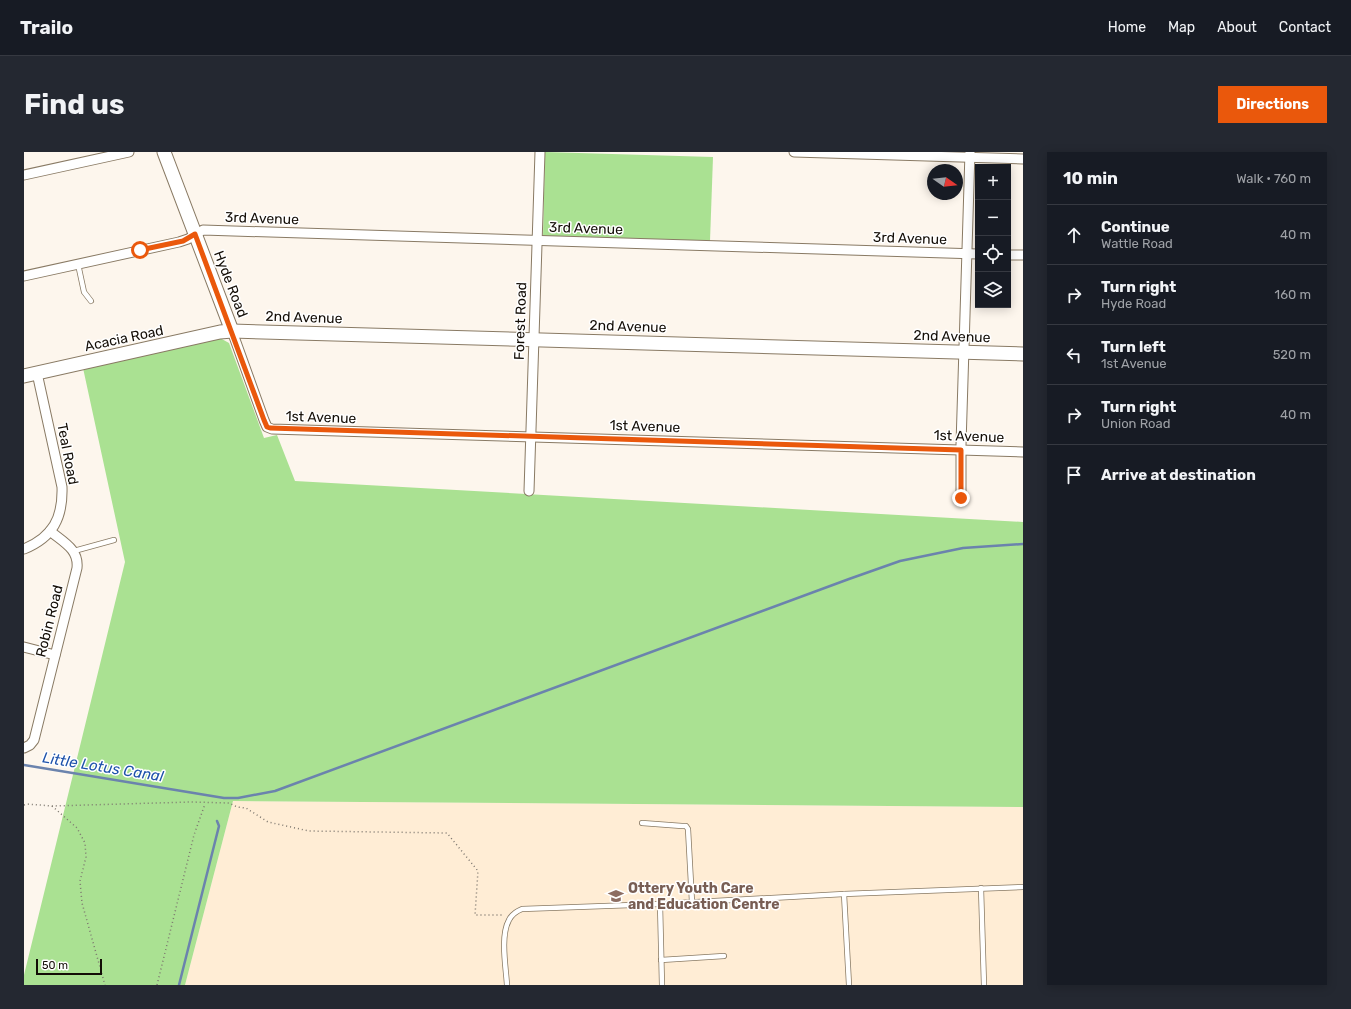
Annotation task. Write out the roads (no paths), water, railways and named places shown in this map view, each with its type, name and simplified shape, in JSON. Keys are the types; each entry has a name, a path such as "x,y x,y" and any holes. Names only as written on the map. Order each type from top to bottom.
{"street":[{"path":"24,175 129,152"},
{"name":"Hyde Road","path":"164,152 267,427"},
{"name":"Forest Road","path":"529,491 532,437 540,152"},
{"path":"794,152 970,155 1023,159"},
{"path":"961,498 961,450 970,155"},
{"name":"3rd Avenue","path":"24,276 179,242 188,239 203,230 975,254"},
{"path":"1011,255 1023,255"},
{"name":"2nd Avenue","path":"232,331 1023,354"},
{"name":"Acacia Road","path":"24,376 220,332 232,331"},
{"name":"Teal Road","path":"24,549 33,546 50,531 60,513 62,502 62,487 37,373"},
{"name":"1st Avenue","path":"267,427 278,429 1023,452"},
{"path":"50,531 74,551"},
{"name":"Robin Road","path":"24,748 30,745 34,740 77,568 77,556 74,551"},
{"path":"24,647 55,655"}],"lane":[{"path":"78,264 84,292 91,301"},
{"path":"74,551 114,540"},
{"path":"642,823 686,826 688,829 692,902"},
{"path":"507,985 505,942 506,927 509,919 515,912 522,908 660,904 844,894 1023,887"},
{"path":"980,888 984,985"},
{"path":"844,894 849,985"},
{"path":"660,904 662,985"},
{"path":"661,960 724,956"}],"waterway":[{"name":"Little Lotus Canal","path":"24,765 224,798 238,798 275,791 900,561 963,548 1023,544"},
{"path":"179,985 219,826 217,821"}],"place":[{"name":"Ottery Youth Care and Education Centre","path":"616,896"}]}
